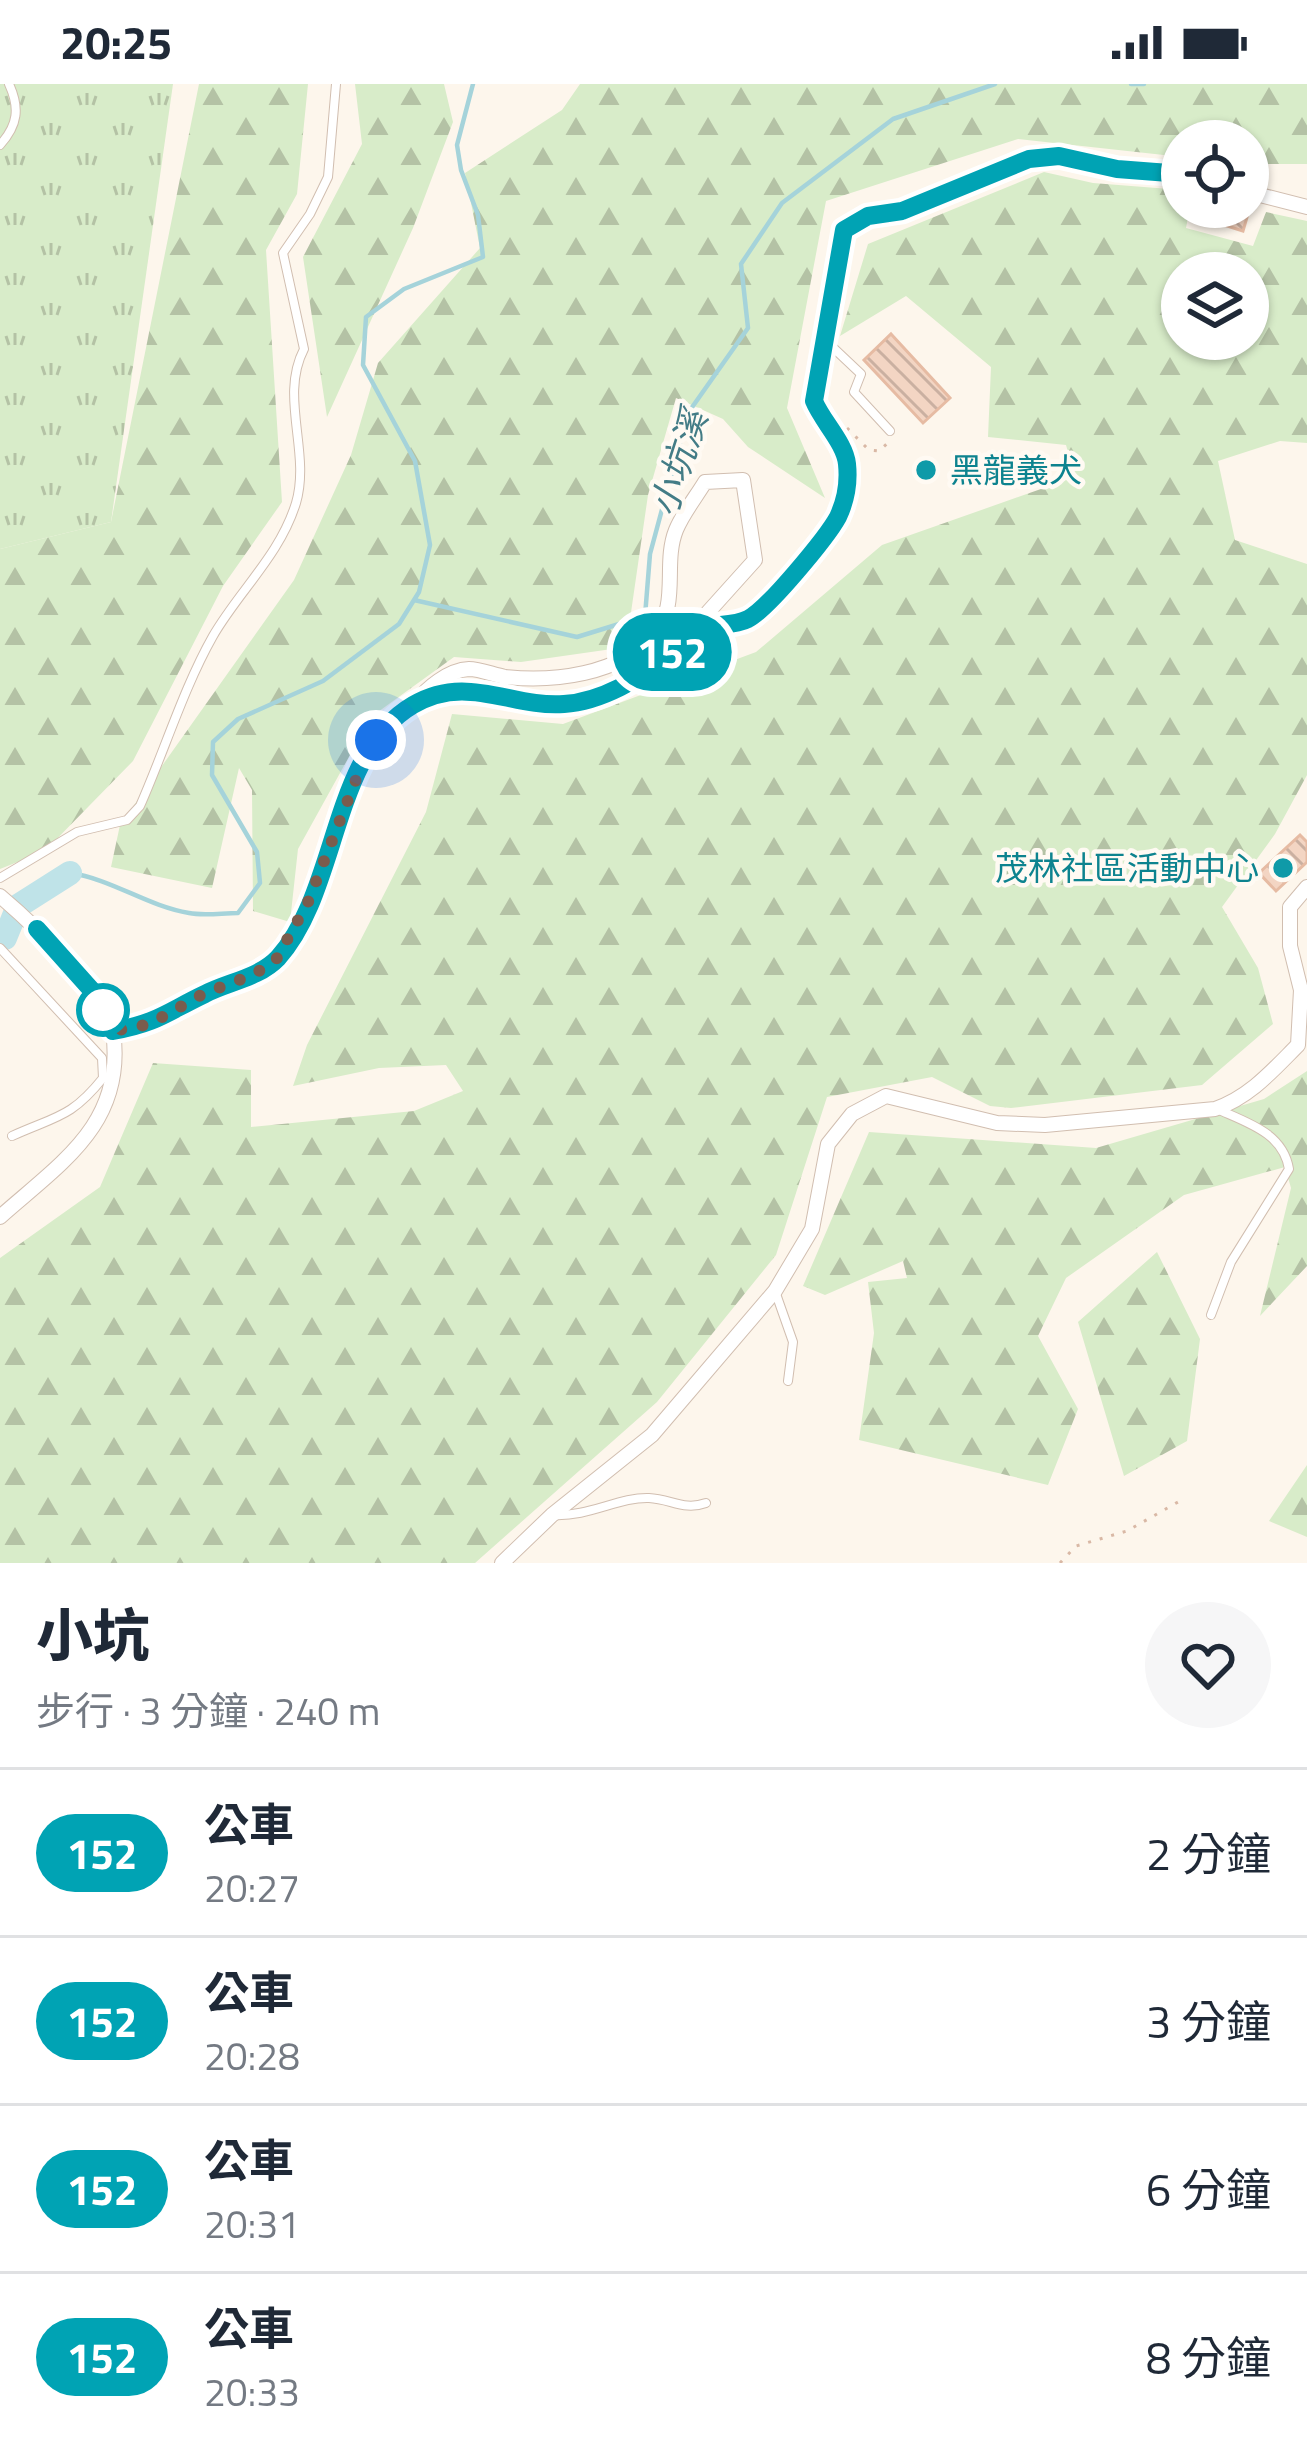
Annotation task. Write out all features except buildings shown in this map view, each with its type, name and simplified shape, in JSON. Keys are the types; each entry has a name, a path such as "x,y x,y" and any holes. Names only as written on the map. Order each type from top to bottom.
{"street":[{"path":"692,630 747,620 768,604 837,519 848,490 847,458 814,401 844,230 868,216 902,211 1029,159 1059,156 1117,169 1161,172"},
{"path":"1269,197 1307,206"},
{"path":"113,1031 150,1024 203,994 255,974 277,958 304,911 376,740 428,686 467,669 507,677 566,677 630,654 654,635 670,603 675,531 705,482 743,480 755,560 667,657 617,689 565,704 472,688 416,703"},
{"path":"502,1563 552,1515 652,1435 775,1292 812,1229 828,1144 852,1114 886,1096 997,1123 1045,1125 1215,1109 1235,1102 1298,1045 1301,990 1290,946 1290,907 1307,887"},
{"path":"0,1217 76,1150 108,1106 108,1079 117,1057 113,1031 96,995 1,896"}],"lane":[{"path":"0,145 12,132 19,106 9,84"},
{"path":"0,878 77,832 127,820 140,806 213,636 267,562 296,503 302,461 294,404 296,365 304,349 283,253 328,177 336,84"},
{"path":"824,339 861,374 854,392 892,434"},
{"path":"0,948 102,1058 108,1079 69,1114 12,1136"},
{"path":"1211,1315 1231,1262 1289,1169 1286,1150 1261,1128 1215,1109"},
{"path":"775,1292 794,1342 788,1381"},
{"path":"552,1515 578,1516 647,1498 691,1508 706,1502"}],"path":[{"path":"834,438 844,425 869,450 879,452 892,434"},
{"path":"1060,1563 1076,1546 1127,1532 1178,1502"}],"green space":[{"path":"0,84 173,84 111,522 0,549"},
{"path":"199,84 308,84 297,194 266,250 282,502 223,586 133,761 45,851 0,869 0,549 111,522"},
{"path":"355,84 444,84 453,122 413,228 327,417 303,257 362,144"},
{"path":"580,84 1307,84 1307,164 1269,164 1269,120 1161,120 1161,155 1018,139 826,201 787,408 825,498 748,447 723,419 676,398 648,495 626,647 521,662 454,657 371,717 298,849 290,922 253,911 252,790 239,768 212,888 111,867 120,825 294,580 351,455 378,363 480,248 465,173 562,110"},
{"path":"1044,172 1093,183 1161,188 1161,228 1186,228 1253,246 1260,228 1269,228 1269,213 1307,221 1307,443 1280,441 1218,461 1235,540 1307,564 1307,775 1275,834 1222,907 1258,968 1273,1024 1202,1085 1011,1108 990,1106 932,1077 827,1097 776,1255 657,1402 475,1563 0,1563 0,1258 100,1187 153,1063 251,1070 251,1127 414,1111 463,1091 446,1065 379,1068 293,1086 307,1045 426,812 452,714 563,724 756,652 882,545 1075,477 1066,445 988,437 991,367 906,296 840,336 868,244"},
{"path":"1307,1071 1307,1266 1260,1316 1291,1188 1285,1167 1184,1195 1066,1278 1038,1336 1078,1409 1048,1485 859,1440 874,1333 868,1282 907,1278 903,1261 825,1295 803,1286 869,1132 1096,1148 1264,1099"},
{"path":"1157,1252 1200,1339 1187,1441 1124,1476 1078,1322"},
{"path":"1307,1465 1307,1537 1269,1521"}],"waterway":[{"name":"小坑溪","path":"70,873 174,910 238,913 260,883 257,852 212,775 213,742 238,719 323,681 399,624 419,592 430,545 415,461 363,365 366,317 404,289 483,257 478,215 457,145 473,84"},
{"name":"小坑溪","path":"414,600 577,637 645,616 650,554 688,413 748,328 741,264 782,203 893,119 995,84"},
{"name":"小坑溪","path":"1131,84 1144,84"},
{"name":"小坑溪","path":"5,938 18,906 70,873"}],"bus line":[{"name":"152","path":"37,929 96,995 113,1031 150,1024 203,994 255,974 277,958 295,930 376,740 416,703 472,688 565,704 617,689 667,657 692,630 747,620 768,604 837,519 848,490 847,458 814,401 844,230 868,216 902,211 1029,159 1059,156 1117,169 1161,172"}],"place":[{"name":"黑龍義犬","path":"926,470"},
{"name":"茂林社區活動中心","path":"1283,868"}],"route":[{"path":"103,1010 96,995 113,1031 150,1024 203,994 255,974 277,958 308,902 376,740"}]}
